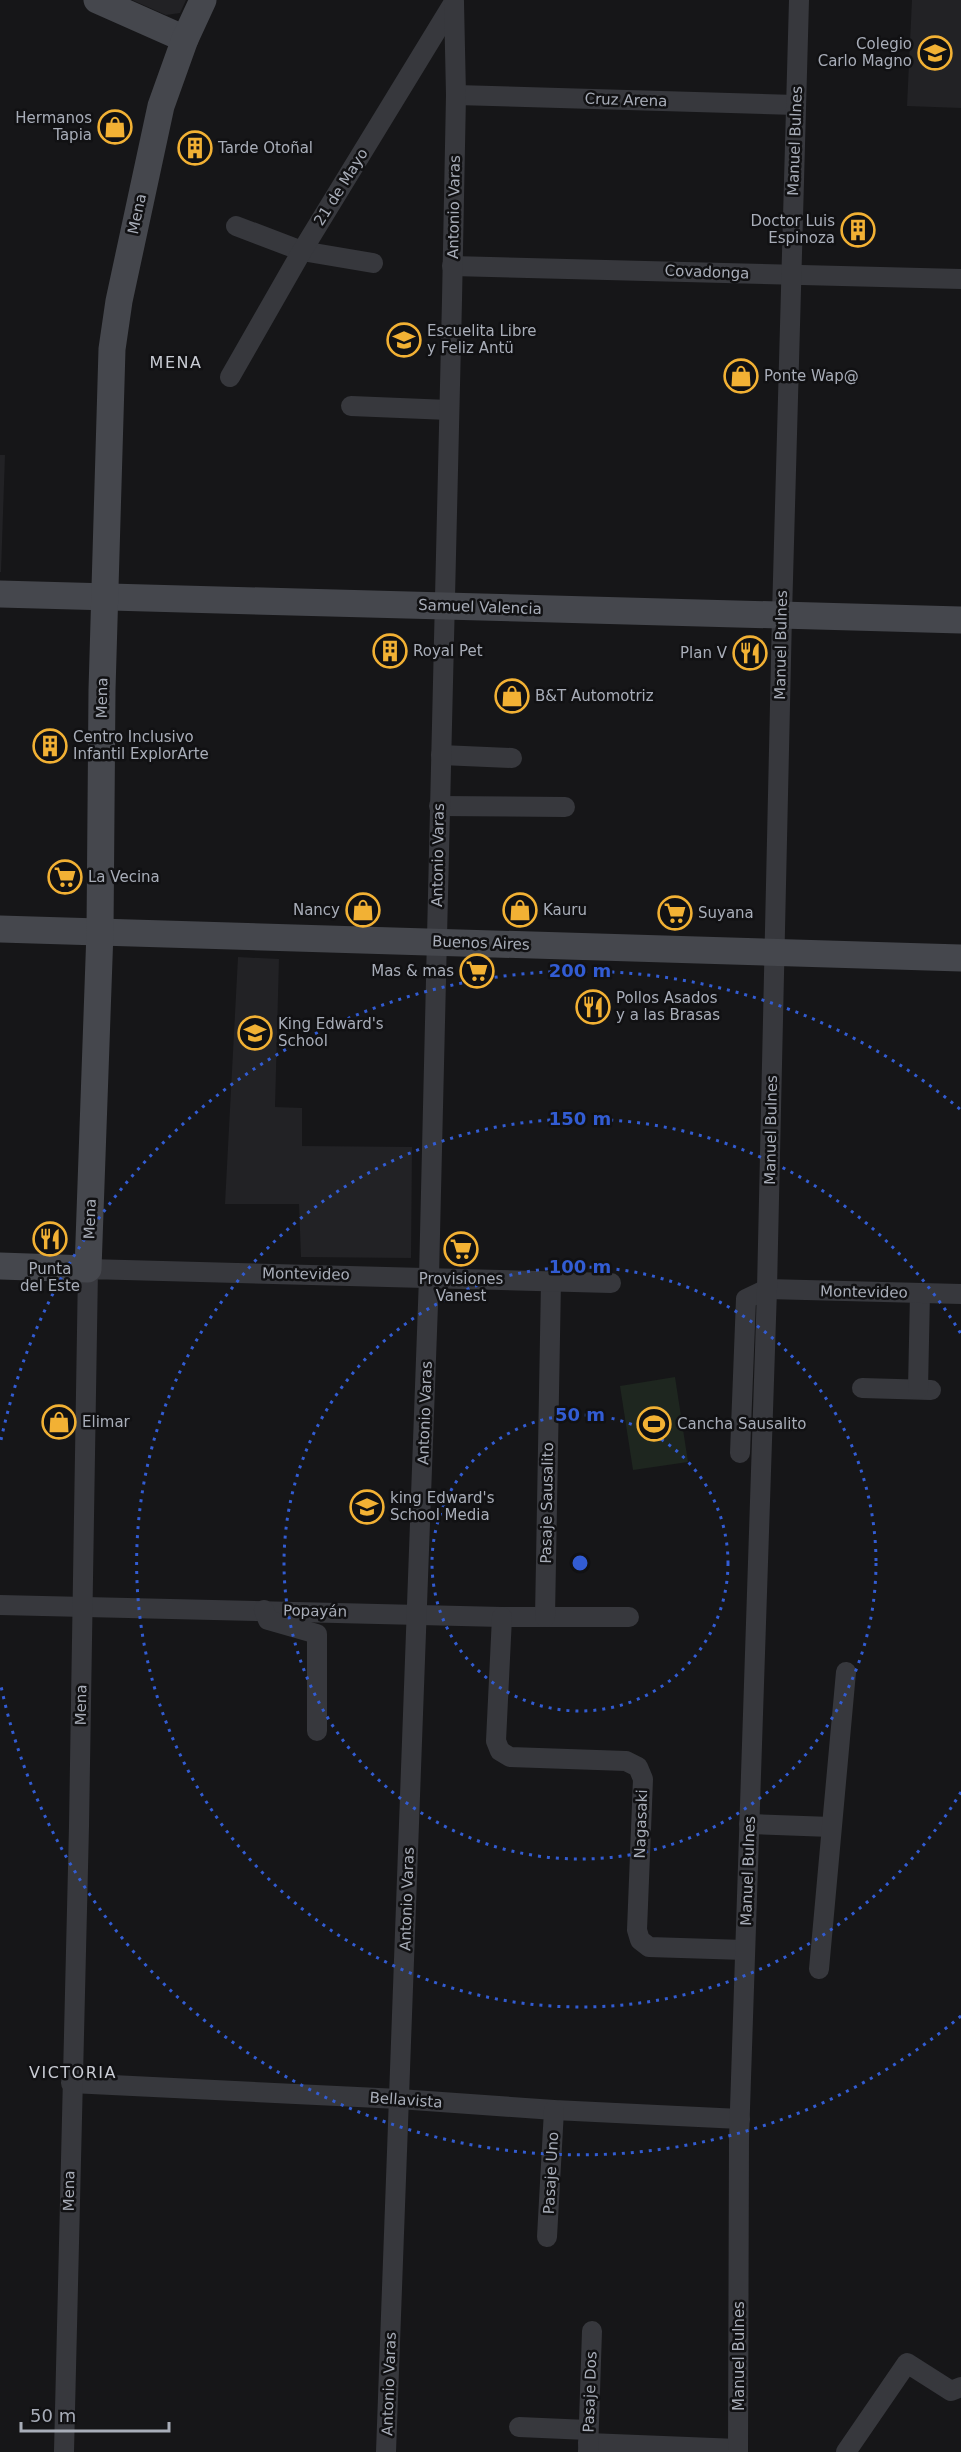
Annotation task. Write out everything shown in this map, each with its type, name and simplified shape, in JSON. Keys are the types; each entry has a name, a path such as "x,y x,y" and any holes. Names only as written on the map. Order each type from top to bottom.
{"street":[{"path":"96,0 186,39"},
{"name":"Mena","path":"64,2452 71,2083 79,1826 88,1269 100,931 102,690 112,350 119,301 161,106 203,0"},
{"name":"Manuel Bulnes","path":"738,2450 740,2119 767,1289 799,0"},
{"name":"Antonio Varas","path":"386,2452 429,1277 456,95 455,2"},
{"name":"21 de Mayo","path":"230,377 302,251 455,2"},
{"name":"Cruz Arena","path":"456,95 796,105"},
{"path":"236,226 302,251 373,263"},
{"name":"Covadonga","path":"452,266 961,279"},
{"path":"351,406 449,410"},
{"name":"Samuel Valencia","path":"0,594 961,620"},
{"path":"441,755 512,758"},
{"path":"440,806 566,807"},
{"name":"Buenos Aires","path":"0,929 961,958"},
{"name":"Montevideo","path":"0,1266 611,1283"},
{"name":"Pasaje Sausalito","path":"545,1617 550,1281"},
{"path":"740,1453 746,1299 767,1289"},
{"name":"Montevideo","path":"767,1289 961,1294"},
{"path":"862,1388 924,1390 920,1293"},
{"name":"Popayán","path":"0,1605 502,1617 629,1617"},
{"path":"264,1610 268,1620 317,1634 317,1731"},
{"name":"Nagasaki","path":"502,1617 496,1741 500,1751 510,1756 626,1761 638,1767 643,1779 637,1930 639,1940 650,1947 745,1950"},
{"path":"819,1969 846,1672"},
{"path":"750,1824 831,1827"},
{"name":"Bellavista","path":"71,2083 740,2119"},
{"name":"Pasaje Uno","path":"548,2237 554,2110"},
{"name":"Pasaje Dos","path":"588,2442 592,2331"},
{"path":"846,2452 907,2363 951,2391 961,2387"},
{"path":"519,2427 588,2442 738,2450"}],"shaded area":[{"path":"132,0 186,0 180,13 166,15"},
{"name":"Colegio Carlo Magno","path":"912,0 961,0 961,108 907,106"},
{"path":"0,455 5,455 1,572 0,572"},
{"name":"King Edward's School","path":"238,957 279,959 275,1107 302,1108 302,1146 412,1147 411,1258 301,1257 299,1204 225,1204"},
{"name":"Cancha Sausalito","path":"675,1377 688,1462 633,1470 620,1386"}],"place":[{"name":"Colegio Carlo Magno","path":"935,53"},
{"name":"Hermanos Tapia","path":"115,127"},
{"name":"Tarde Otoñal","path":"195,148"},
{"name":"Doctor Luis Espinoza","path":"858,230"},
{"name":"Escuelita Libre y Feliz Antü","path":"404,340"},
{"name":"Ponte Wap@","path":"741,376"},
{"name":"Royal Pet","path":"390,651"},
{"name":"Plan V","path":"750,653"},
{"name":"B&T Automotriz","path":"512,696"},
{"name":"Centro Inclusivo Infantil ExplorArte","path":"50,746"},
{"name":"La Vecina","path":"65,877"},
{"name":"Nancy","path":"363,910"},
{"name":"Kauru","path":"520,910"},
{"name":"Suyana","path":"675,913"},
{"name":"Mas & mas","path":"477,971"},
{"name":"Pollos Asados y a las Brasas","path":"593,1007"},
{"name":"King Edward's School","path":"255,1033"},
{"name":"Punta del Este","path":"50,1239"},
{"name":"Provisiones Vanest","path":"461,1249"},
{"name":"Elimar","path":"59,1422"},
{"name":"Cancha Sausalito","path":"654,1424"},
{"name":"king Edward's School Media","path":"367,1507"}],"district":[{"name":"MENA","path":"176,362"},
{"name":"VICTORIA","path":"73,2072"}]}
